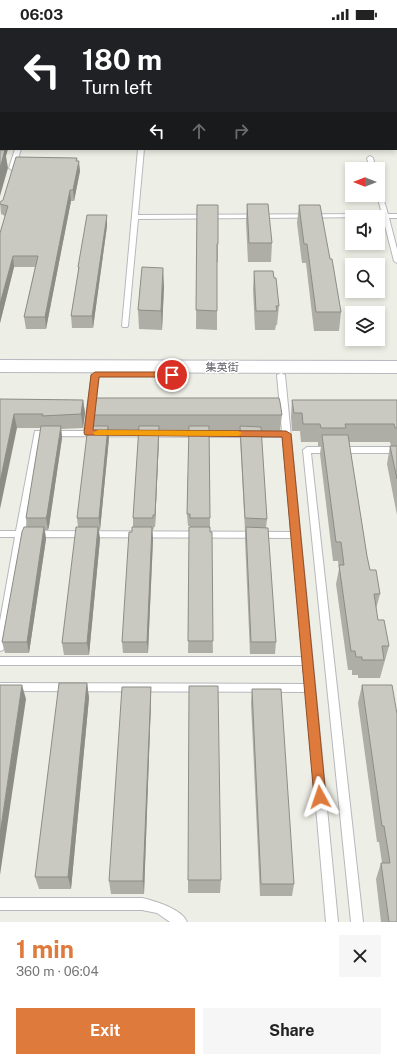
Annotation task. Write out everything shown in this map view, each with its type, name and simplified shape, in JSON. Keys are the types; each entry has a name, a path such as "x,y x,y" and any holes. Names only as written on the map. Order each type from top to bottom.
{"main road":[{"name":"集英街","path":"0,366 397,367"},
{"name":"集英街","path":"0,375 397,375"}],"lane":[{"path":"10,177 18,150"},
{"path":"125,326 141,150"},
{"path":"370,158 371,162"},
{"path":"135,217 345,216"},
{"path":"397,216 385,216 397,261"},
{"path":"88,433 95,375"},
{"path":"281,375 332,922"},
{"path":"0,647 38,433 286,434"},
{"path":"357,922 307,450 397,450"},
{"path":"0,534 296,535"},
{"path":"0,661 308,662"},
{"path":"0,687 310,688"},
{"path":"0,904 142,904 159,908 181,922"}],"building":[{"path":"0,150 5,150 0,168"},
{"path":"16,157 77,158 76,161 79,161 73,190 70,190 45,317 24,317 38,256 13,256 0,304 0,233 8,206 0,204 0,202 3,200"},
{"path":"247,204 268,204 272,243 249,243"},
{"path":"197,205 218,205 217,311 196,310"},
{"path":"299,205 320,205 330,259 332,259 341,312 316,312 307,244 304,244"},
{"path":"87,215 107,215 92,316 71,316 78,267"},
{"path":"142,267 163,268 161,311 138,310"},
{"path":"254,271 273,271 274,278 276,278 279,306 276,306 277,311 256,311"},
{"path":"94,398 279,398 282,415 92,415"},
{"path":"0,399 83,400 81,414 42,416 43,414 14,414 0,482"},
{"path":"292,400 397,400 397,428 395,428 394,424 345,424 346,428 321,428 320,424 303,424 302,413 294,413"},
{"path":"41,426 61,426 47,515 46,518 26,518"},
{"path":"88,426 108,426 99,518 77,518"},
{"path":"139,426 159,426 155,515 153,515 153,518 133,518"},
{"path":"189,426 209,426 210,518 190,518 190,514 187,514"},
{"path":"240,426 261,427 267,519 245,518"},
{"path":"322,435 348,435 367,556 370,570 376,570 380,594 374,594 378,620 384,620 389,646 382,646 384,660 362,660 362,657 356,657 355,651 351,651 339,565 344,565 341,542 336,542"},
{"path":"390,446 397,446 397,479"},
{"path":"24,527 44,527 27,642 2,642 22,532"},
{"path":"76,527 98,527 87,643 62,643"},
{"path":"132,527 152,527 147,642 122,642 129,532 132,532"},
{"path":"189,527 210,527 210,532 212,532 213,641 188,641"},
{"path":"246,527 268,528 276,642 251,642"},
{"path":"59,683 87,683 68,877 35,877"},
{"path":"0,685 22,685 0,834"},
{"path":"362,685 392,685 397,714 397,922 389,922 381,863 390,863 384,826 382,826"},
{"path":"189,686 218,686 221,880 188,880"},
{"path":"122,687 151,687 143,881 109,881"},
{"path":"252,689 281,689 294,884 261,884"}],"slow traffic":[{"path":"98,433 238,433"}],"route":[{"path":"172,375 95,375 88,433 286,434 320,797"}]}
